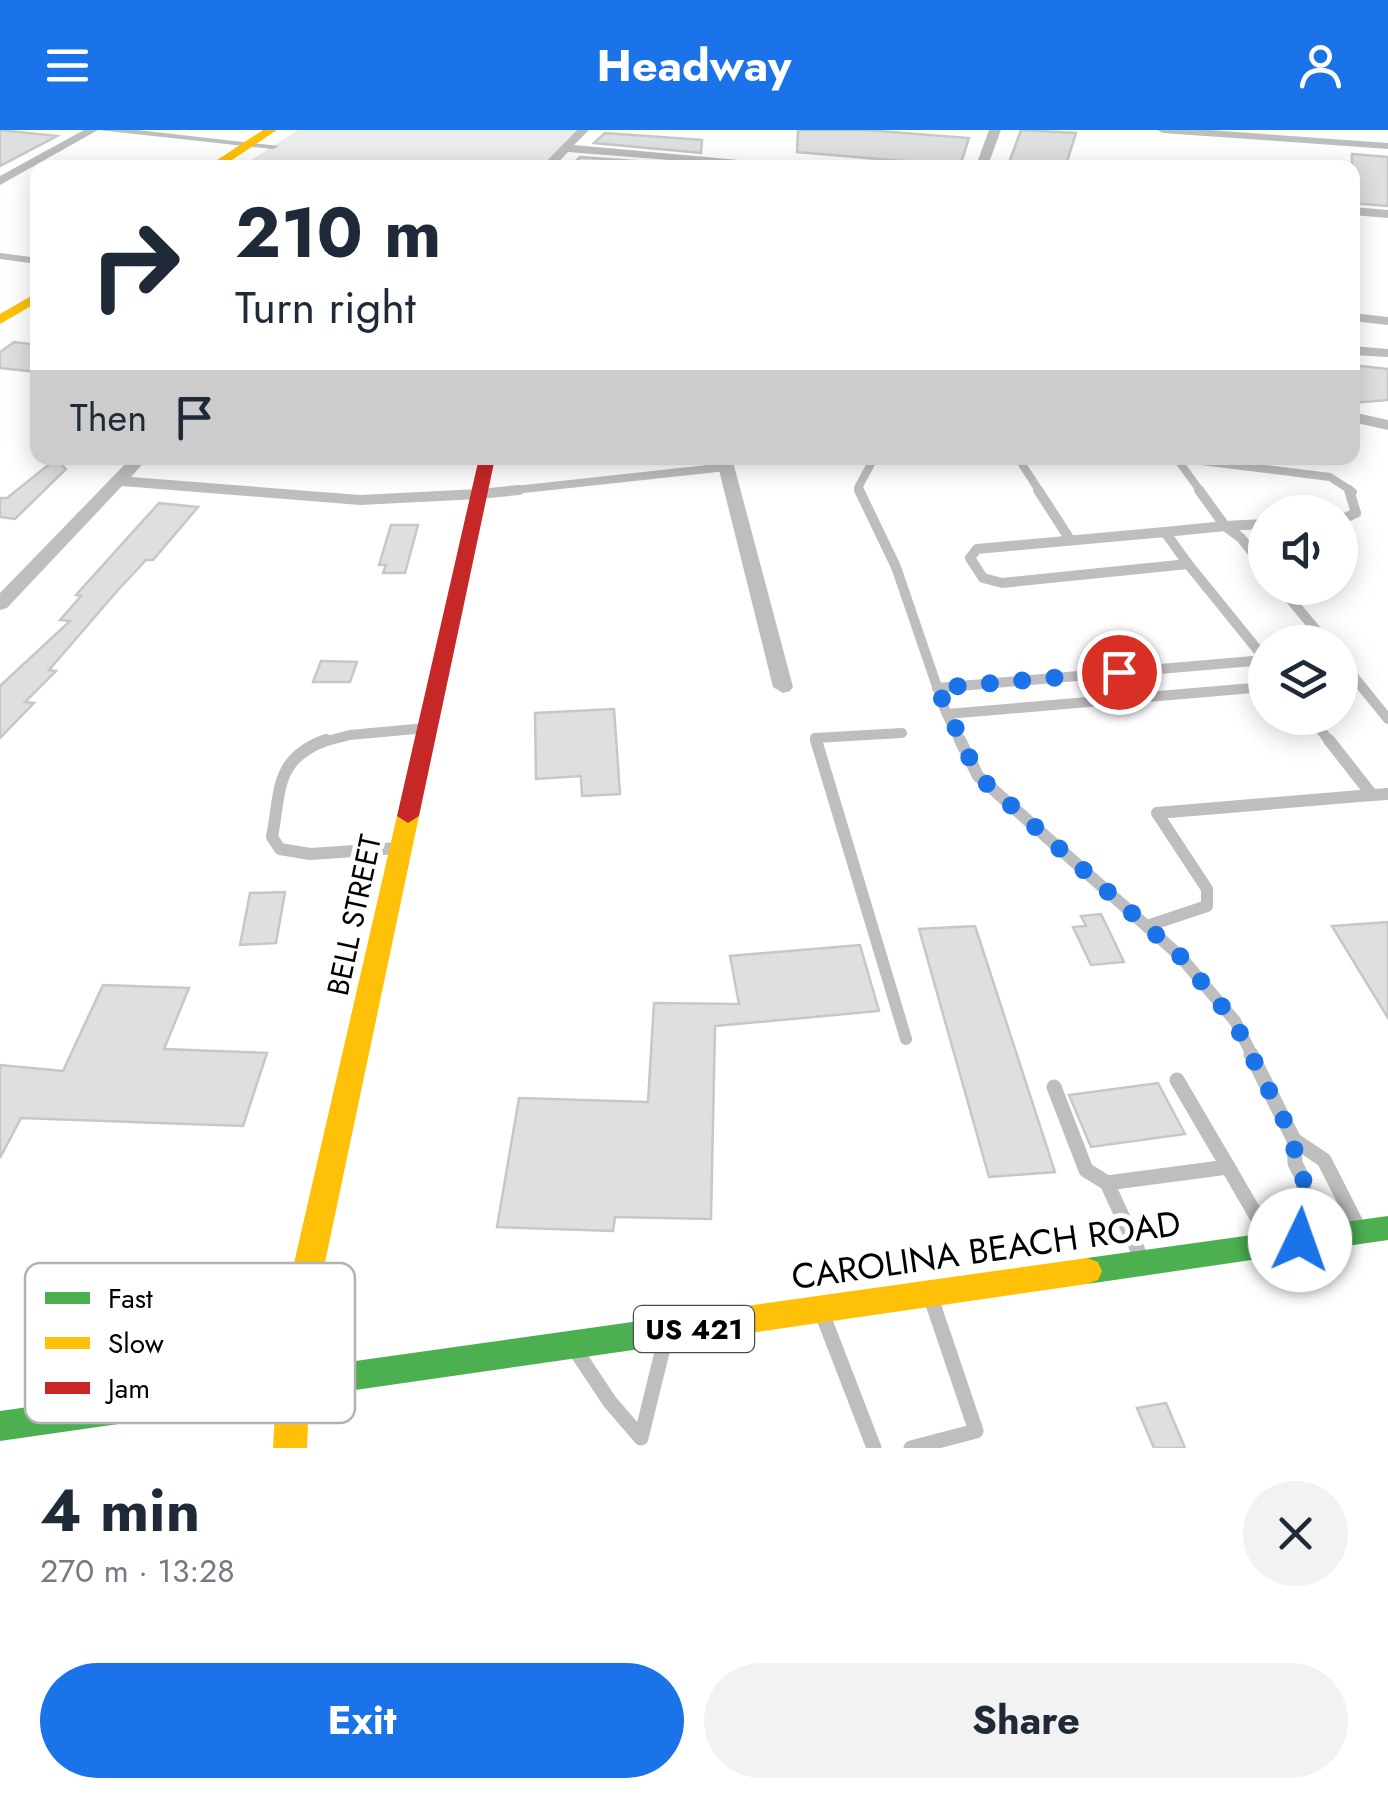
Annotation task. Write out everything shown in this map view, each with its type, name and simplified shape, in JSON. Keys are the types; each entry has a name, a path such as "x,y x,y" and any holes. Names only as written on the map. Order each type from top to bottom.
{"main road":[{"path":"224,160 249,144 298,130"},
{"path":"248,160 272,138"},
{"path":"0,299 30,280"},
{"path":"0,320 30,301"},
{"name":"BELL STREET","path":"309,1263 484,465"},
{"name":"CAROLINA BEACH ROAD","path":"355,1377 1388,1228"},
{"name":"CAROLINA BEACH ROAD","path":"0,1426 25,1423"},
{"name":"BELL STREET","path":"290,1423 290,1448"}],"street":[{"path":"37,160 92,130"},
{"path":"103,130 249,144"},
{"path":"554,160 584,130"},
{"path":"984,160 995,130"},
{"path":"1163,130 1388,146"},
{"path":"565,148 719,160"},
{"path":"0,180 30,164"},
{"path":"1360,212 1388,214"},
{"path":"1360,318 1388,320"},
{"path":"1360,351 1388,353"},
{"path":"1360,420 1388,425"},
{"path":"0,604 133,465"},
{"path":"726,465 783,687"},
{"path":"118,481 344,500 478,494"}],"lane":[{"path":"0,256 30,260"},
{"path":"478,494 702,465"},
{"path":"870,465 858,488 896,568 947,714 978,776 1180,956 1234,1021 1294,1140 1295,1163 1304,1181 1300,1240"},
{"path":"1022,465 1069,538"},
{"path":"1181,465 1225,526 1248,547"},
{"path":"1233,465 1330,477 1354,495"},
{"path":"1188,564 1002,583 983,578 970,558 977,549 1069,538 1248,525"},
{"path":"1164,532 1248,639"},
{"path":"1295,605 1312,625"},
{"path":"937,688 1248,661"},
{"path":"1358,683 1388,718"},
{"path":"947,714 1248,687"},
{"path":"399,848 310,854 280,849 272,837 286,768 308,748 336,737 426,728"},
{"path":"902,733 815,738 906,1039"},
{"path":"1324,735 1372,795"},
{"path":"1147,926 1207,906 1207,889 1157,813 1388,794"},
{"path":"1176,1080 1272,1244"},
{"path":"1054,1088 1086,1170 1107,1183 1143,1262"},
{"path":"1294,1140 1324,1160 1360,1232"},
{"path":"1107,1183 1228,1167"},
{"path":"910,1448 976,1430 929,1293"},
{"path":"820,1308 874,1448"},
{"path":"642,1443 666,1334"},
{"path":"572,1347 642,1443"}],"shaded area":[{"path":"298,130 584,130 553,160 251,160"}],"building":[{"path":"0,130 57,136 0,166"},
{"path":"798,130 866,130 969,138 962,160 890,160 797,152"},
{"path":"1021,130 1076,133 1068,160 1010,160"},
{"path":"605,133 702,140 701,153 594,143"},
{"path":"1352,154 1388,157 1388,206 1360,204 1360,160 1352,160"},
{"path":"580,157 620,160 577,160"},
{"path":"14,342 30,344 30,371 0,368 0,352"},
{"path":"1360,366 1388,369 1388,400 1360,402"},
{"path":"48,465 62,465 66,469 15,519 0,517 0,498 7,498"},
{"path":"159,503 198,507 153,560 146,560 118,590 49,670 56,671 25,702 34,703 0,738 0,686 70,621 60,620 81,596 76,595"},
{"path":"391,525 418,525 405,573 383,573 386,565 379,565"},
{"path":"321,661 357,662 350,682 313,682"},
{"path":"614,709 620,794 582,796 581,776 536,779 535,713"},
{"path":"285,892 276,943 240,945 250,893"},
{"path":"1101,914 1124,962 1091,965 1073,927 1086,926 1081,916"},
{"path":"1388,922 1388,1018 1332,926"},
{"path":"975,926 1055,1172 989,1177 919,929"},
{"path":"860,945 879,1011 715,1026 711,1219 615,1217 613,1231 497,1227 519,1098 648,1102 654,1003 739,1004 730,956"},
{"path":"103,985 189,988 164,1049 267,1053 243,1126 21,1118 0,1158 0,1065 63,1071"},
{"path":"1158,1083 1185,1134 1091,1147 1069,1095"},
{"path":"1166,1403 1185,1448 1154,1448 1137,1408"}],"traffic: fast":[{"path":"1087,1271 1388,1228"},
{"path":"355,1376 675,1330"},
{"path":"0,1426 25,1422"}],"traffic: slow":[{"path":"224,160 271,130"},
{"path":"0,320 30,301"},
{"path":"309,1263 408,816"},
{"path":"675,1330 1087,1271"},
{"path":"290,1448 291,1423"}],"traffic: jam":[{"path":"408,816 485,465"}],"route":[{"path":"1119,672 937,688 978,776 1180,956 1234,1021 1294,1140 1295,1163 1304,1181 1300,1240"}]}
